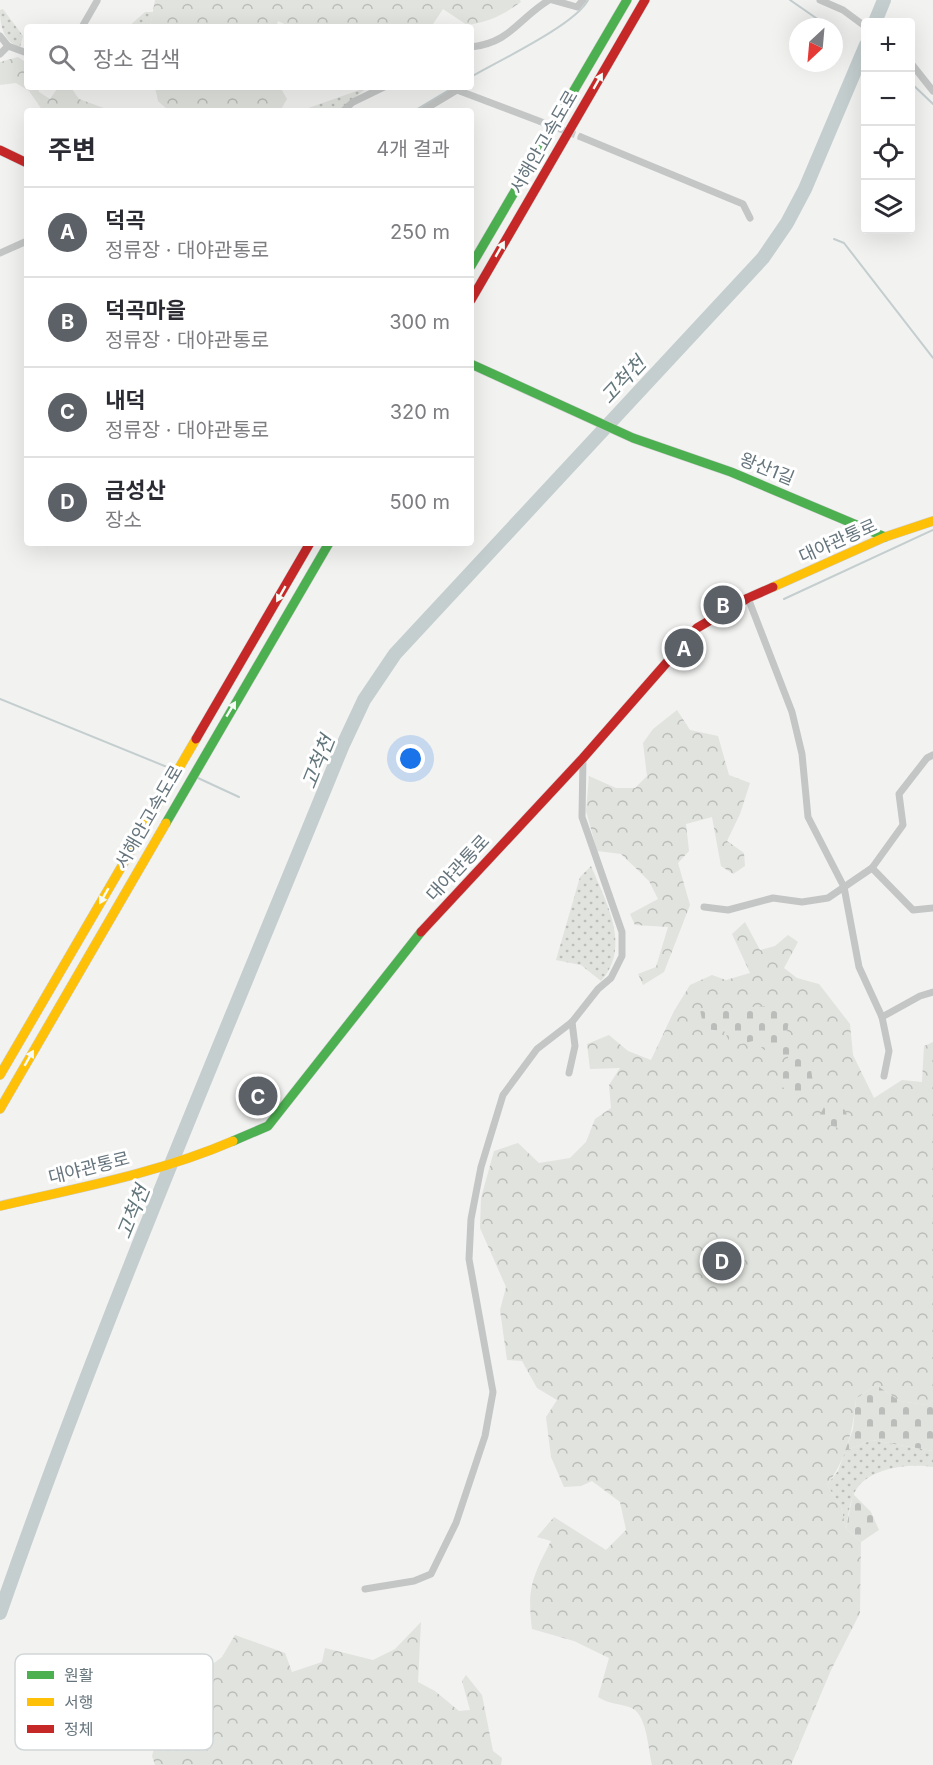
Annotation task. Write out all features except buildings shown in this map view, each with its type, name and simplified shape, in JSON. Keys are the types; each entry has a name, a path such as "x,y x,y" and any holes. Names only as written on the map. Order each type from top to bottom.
{"main road":[{"name":"서해안고속도로","path":"474,261 627,0"},
{"name":"서해안고속도로","path":"474,295 645,0"},
{"path":"0,150 24,162"},
{"name":"왕산1길","path":"474,365 633,438 731,472 885,537"},
{"name":"대야관통로","path":"0,1206 141,1172 203,1154 268,1126 418,934 583,758 697,627 748,598 885,537 933,521"},
{"name":"서해안고속도로","path":"0,1075 308,546"},
{"name":"서해안고속도로","path":"0,1109 201,759 327,546"}],"street":[{"path":"84,24 97,0"},
{"path":"474,47 490,45 508,35 530,12 550,0 576,7 583,0"},
{"path":"820,0 861,23"},
{"path":"0,36 8,46 24,52"},
{"path":"0,54 8,46"},
{"path":"915,68 933,91"},
{"path":"346,108 353,102 378,90"},
{"path":"427,108 457,90 539,121"},
{"path":"581,137 743,204 750,218"},
{"path":"0,253 24,242"},
{"path":"748,598 792,712 802,754 808,817 844,887 859,967 882,1017 889,1051 884,1076"},
{"path":"704,908 728,910 773,898 802,902 828,898 872,868 903,825 899,794 927,758 933,755"},
{"path":"365,1589 414,1581 431,1574 456,1523 485,1436 493,1392 469,1259 471,1219 481,1167 504,1095 537,1049 572,1022 598,989 612,978 622,956 622,932 582,817 583,758"},
{"path":"872,868 912,910 933,908"},
{"path":"882,1017 920,996 933,992"},
{"path":"569,1073 575,1046 572,1022"}],"green space":[{"path":"155,0 520,0 521,2 496,17 472,24 466,24 443,9 433,24 284,24 278,21 277,24 151,24"},
{"path":"3,9 23,36 20,47 14,45 6,37 1,21 0,10"},
{"path":"145,12 153,12 151,24 131,24"},
{"path":"18,57 24,61 24,88 16,83 0,85 0,62"},
{"path":"27,90 39,90 50,99 56,90 73,90 79,99 104,108 41,108"},
{"path":"156,90 282,90 287,99 282,108 166,108 158,101"},
{"path":"360,90 364,90 342,108 308,108"},
{"path":"677,710 690,730 718,736 729,775 750,783 740,814 727,841 744,853 745,866 733,874 721,866 712,817 686,824 689,851 678,863 690,905 664,972 643,985 638,974 656,967 668,927 635,925 630,914 658,899 649,881 621,854 597,851 586,811 589,776 616,788 635,788 647,776 643,743 653,729"},
{"path":"591,866 609,909 615,939 615,954 610,968 601,981 581,965 556,960 580,877"},
{"path":"745,922 760,950 775,946 788,935 798,942 784,968 797,978 819,984 850,1024 853,1055 874,1098 902,1080 922,1082 924,1046 933,1042 933,1400 926,1405 900,1401 876,1385 856,1399 848,1444 827,1485 841,1507 846,1529 861,1542 860,1613 831,1670 791,1765 652,1765 646,1732 640,1716 629,1707 598,1697 609,1658 574,1641 532,1629 530,1603 535,1574 551,1541 537,1537 554,1517 606,1550 626,1530 620,1502 592,1481 581,1486 564,1487 551,1457 546,1417 557,1400 537,1388 522,1361 507,1360 500,1310 506,1287 480,1228 481,1198 494,1151 518,1143 539,1163 570,1158 586,1142 595,1119 611,1108 609,1085 620,1068 590,1069 587,1044 609,1035 628,1051 651,1060 674,1011 690,985 712,975 726,980 750,973 732,934"},
{"path":"767,1006 789,1019 786,1042 810,1062 813,1083 807,1094 788,1091 777,1083 789,1055 771,1055 753,1041 732,1046 724,1031 704,1029 700,1010"},
{"path":"831,1103 845,1110 848,1118 841,1129 826,1124 820,1115 824,1107"},
{"path":"876,1385 900,1401 926,1405 933,1400 933,1451 872,1440 845,1451 853,1429 856,1399"},
{"path":"872,1440 933,1451 933,1467 899,1467 876,1473 866,1479 853,1496 846,1529 841,1507 827,1485 838,1471 845,1451"},
{"path":"853,1494 871,1512 879,1530 861,1542 846,1529"},
{"path":"421,1622 418,1682 435,1691 459,1711 470,1710 462,1681 466,1675 482,1695 493,1751 502,1758 501,1765 155,1765 152,1756 154,1750 213,1750 213,1664 222,1657 235,1635 285,1653 292,1672 322,1662 325,1648 373,1660 395,1649"}],"waterway":[{"path":"474,75 552,31 580,10 588,0"},
{"path":"790,0 816,18"},
{"name":"고척천","path":"877,18 884,0"},
{"name":"고척천","path":"0,1613 39,1503 122,1286 342,747 364,700 395,654 763,258 787,223 805,189 861,57"},
{"path":"915,87 933,104"},
{"path":"419,108 449,90"},
{"path":"834,239 844,243 933,358"},
{"path":"784,599 933,530"},
{"path":"0,699 172,769"},
{"path":"198,778 239,797"}],"tunnel":[{"path":"539,121 581,137"}],"traffic: fast":[{"path":"474,261 627,0"},
{"path":"474,365 633,438 731,472 885,537"},
{"path":"166,823 327,546"},
{"path":"233,1141 268,1126 421,932"}],"traffic: slow":[{"path":"773,587 885,537 933,521"},
{"path":"0,1075 196,739"},
{"path":"0,1109 166,823"},
{"path":"0,1206 147,1171 233,1141"}],"traffic: jam":[{"path":"474,295 645,0"},
{"path":"0,150 24,162"},
{"path":"196,739 308,546"},
{"path":"421,932 583,758 697,628 748,598 773,587"}],"place":[{"name":"덕곡마을","path":"723,605"},
{"name":"덕곡","path":"684,648"},
{"name":"내덕","path":"258,1096"},
{"name":"금성산","path":"722,1261"}]}
